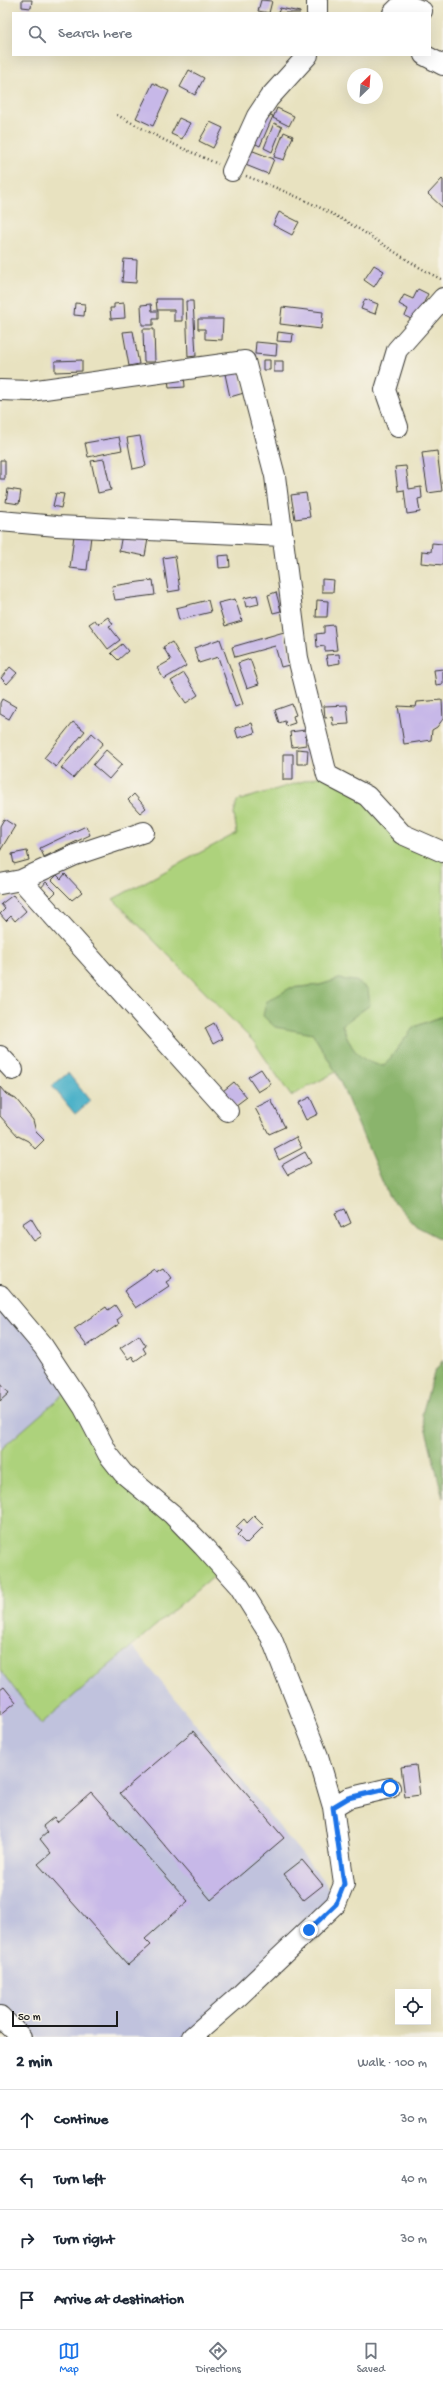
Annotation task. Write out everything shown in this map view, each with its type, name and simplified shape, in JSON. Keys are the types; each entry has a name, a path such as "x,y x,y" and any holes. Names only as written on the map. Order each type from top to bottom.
{"street":[{"path":"317,0 317,12"},
{"path":"395,12 401,5 422,11"},
{"path":"232,171 257,116 269,98 307,56"},
{"path":"426,56 443,65"},
{"path":"398,427 385,390 397,350 443,298"},
{"path":"0,390 30,391 245,361 275,476 298,658 327,775 367,796 402,834 443,852"},
{"path":"0,521 57,526 283,536"},
{"path":"0,884 21,880 75,855 144,832"},
{"path":"21,880 228,1111"},
{"path":"0,1295 43,1346 84,1408 108,1454 123,1473 172,1514 239,1586 271,1637 302,1713 333,1807 344,1884 336,1904 238,1997 192,2037"},
{"path":"333,1807 348,1798 390,1788"}],"path":[{"path":"116,116 232,171 318,206 352,225 413,266 443,280"}],"shaded area":[{"path":"0,1294 72,1387 0,1450"},
{"path":"131,1645 336,1896 189,2037 15,2037 0,2021 0,1670 41,1724"}],"green space":[{"path":"334,772 405,830 443,847 443,1016 414,1027 384,1066 367,1061 356,1053 352,1047 342,1024 370,1005 340,979 320,985 290,988 295,1030 313,1034 336,1072 291,1096 254,1042 113,899 237,833 234,814 237,801"},
{"path":"339,979 356,981 368,989 370,1005 342,1025 352,1047 357,1053 375,1064 384,1066 414,1027 443,1016 443,1240 416,1226 388,1195 336,1072 313,1034 275,1027 263,1016 266,1002 290,988 320,985"},
{"path":"443,1360 443,1498 422,1414 434,1373"},
{"path":"72,1387 111,1455 224,1567 41,1724 0,1670 0,1450"}],"water":[{"path":"68,1073 90,1101 75,1114 52,1086"}],"building":[{"path":"22,0 32,0 31,8 22,7"},
{"path":"261,0 272,1 269,12 258,11"},
{"path":"280,8 300,12 278,12"},
{"path":"189,70 204,78 195,95 180,87"},
{"path":"153,83 169,91 153,126 136,118"},
{"path":"277,108 294,116 289,126 273,118"},
{"path":"264,112 273,116 260,146 252,142"},
{"path":"179,118 190,123 182,139 171,134"},
{"path":"210,122 223,128 213,148 199,141"},
{"path":"274,123 282,127 272,152 264,148"},
{"path":"284,132 293,136 284,160 274,157"},
{"path":"248,149 274,159 268,174 243,164"},
{"path":"442,179 443,180 443,208 428,194"},
{"path":"279,212 299,222 292,235 273,225"},
{"path":"124,259 137,260 136,283 122,282"},
{"path":"374,265 384,271 374,287 364,280"},
{"path":"418,289 428,294 415,321 405,316 408,309 399,304 404,295 413,299"},
{"path":"156,299 182,299 182,321 174,321 174,310 157,310"},
{"path":"365,299 378,304 375,314 361,309"},
{"path":"186,301 193,301 196,356 188,357"},
{"path":"75,303 85,304 84,316 74,315"},
{"path":"124,303 125,318 111,319 110,308 114,308 114,304"},
{"path":"151,304 152,311 158,311 158,319 153,319 153,325 142,325 141,305"},
{"path":"282,307 323,312 321,329 280,324"},
{"path":"198,319 223,319 222,340 205,339 205,329 198,329"},
{"path":"143,329 154,329 155,362 144,362"},
{"path":"133,331 139,364 129,366 123,332"},
{"path":"278,332 293,334 292,342 277,341"},
{"path":"256,342 277,344 276,356 255,354"},
{"path":"82,360 82,371 55,372 55,361"},
{"path":"263,360 270,360 270,370 263,370"},
{"path":"274,361 283,361 283,372 274,372"},
{"path":"239,370 244,393 230,397 225,374"},
{"path":"184,375 185,387 169,388 168,377"},
{"path":"140,436 146,466 133,469 127,438"},
{"path":"119,437 122,450 88,457 85,443"},
{"path":"437,451 442,491 428,493 422,453"},
{"path":"104,459 111,490 98,493 91,461"},
{"path":"0,460 5,460 5,479 0,479"},
{"path":"406,466 409,489 421,487 422,498 418,499 420,512 407,514 404,490 398,491 395,467"},
{"path":"8,489 21,491 19,504 6,502"},
{"path":"56,493 64,494 61,508 53,506"},
{"path":"306,493 310,517 295,519 291,495"},
{"path":"122,534 148,539 145,556 119,551"},
{"path":"74,535 91,536 87,570 70,568"},
{"path":"432,543 443,544 443,565 421,563 422,551 431,552"},
{"path":"229,555 230,567 219,568 218,556"},
{"path":"175,556 180,590 168,592 163,558"},
{"path":"322,579 334,580 333,592 322,592"},
{"path":"153,580 155,595 115,600 112,586"},
{"path":"276,592 281,611 273,613 268,595"},
{"path":"257,595 259,604 246,607 244,598"},
{"path":"235,599 242,621 225,626 218,603"},
{"path":"208,600 211,612 179,620 176,608"},
{"path":"317,600 328,601 327,617 316,617"},
{"path":"108,617 113,624 109,626 120,640 108,649 89,624 95,620 98,624"},
{"path":"334,625 337,650 325,651 325,646 317,647 316,634 324,633 324,626"},
{"path":"284,632 293,664 281,667 275,646 235,657 232,647"},
{"path":"220,639 243,704 235,707 218,657 199,663 194,648"},
{"path":"172,642 186,666 164,679 157,668 171,660 163,647"},
{"path":"122,644 128,651 118,660 111,653"},
{"path":"339,654 340,663 328,665 326,655"},
{"path":"250,659 259,684 247,688 238,663"},
{"path":"10,667 17,673 7,684 1,678"},
{"path":"443,669 443,684 436,685 434,670"},
{"path":"184,673 198,695 186,703 171,681"},
{"path":"2,699 16,707 9,719 0,714 0,703"},
{"path":"442,700 443,719 437,727 432,730 431,740 404,744 398,706 416,707 417,702"},
{"path":"292,704 296,715 293,716 295,723 286,726 285,721 279,723 275,710"},
{"path":"347,705 349,724 333,725 332,717 325,718 324,706"},
{"path":"73,722 85,731 56,767 44,758"},
{"path":"252,723 255,733 238,738 235,728"},
{"path":"305,730 306,745 292,747 290,732"},
{"path":"92,733 103,743 73,778 61,768"},
{"path":"297,749 308,750 307,764 297,764"},
{"path":"106,750 122,764 109,779 93,765"},
{"path":"283,754 293,754 293,780 283,780"},
{"path":"134,794 146,808 140,813 128,800"},
{"path":"4,819 15,826 0,851 0,826"},
{"path":"86,826 90,835 44,857 40,848"},
{"path":"27,851 29,860 14,864 12,854"},
{"path":"65,874 82,892 72,900 52,880 57,875 61,879"},
{"path":"46,882 56,892 51,897 41,888"},
{"path":"13,895 26,911 15,921 11,916 6,921 0,914 5,909 1,904"},
{"path":"214,1023 222,1039 213,1044 205,1028"},
{"path":"261,1069 271,1084 258,1092 248,1077"},
{"path":"234,1082 247,1097 235,1106 223,1091"},
{"path":"0,1087 6,1094 16,1099 33,1120 36,1132 44,1140 35,1149 28,1141 18,1136 0,1116"},
{"path":"310,1097 318,1114 306,1120 298,1103"},
{"path":"271,1100 285,1127 269,1134 255,1108"},
{"path":"296,1137 302,1148 279,1160 274,1149"},
{"path":"305,1152 311,1163 288,1175 282,1165"},
{"path":"345,1209 351,1223 341,1228 335,1213"},
{"path":"31,1218 42,1236 34,1241 22,1224"},
{"path":"165,1268 172,1278 166,1282 169,1286 136,1308 124,1291 156,1269 158,1272"},
{"path":"115,1305 122,1316 117,1320 119,1324 87,1346 74,1329 106,1307 108,1310"},
{"path":"139,1335 146,1346 143,1348 146,1353 135,1361 132,1356 128,1359 120,1348"},
{"path":"1,1383 9,1393 0,1401 0,1384"},
{"path":"254,1516 264,1526 246,1544 237,1535 241,1531 236,1527 244,1519 247,1523"},
{"path":"4,1687 16,1702 0,1715 0,1690"},
{"path":"193,1731 284,1838 211,1900 120,1793"},
{"path":"416,1765 420,1795 405,1797 401,1767"},
{"path":"91,1792 188,1901 145,1939 151,1945 128,1965 38,1864 51,1853 40,1839 48,1832 43,1826 54,1817 57,1822"},
{"path":"302,1860 323,1885 304,1900 284,1874"}],"route":[{"path":"309,1930 336,1904 344,1884 333,1807 348,1798 368,1792 390,1788"}]}
